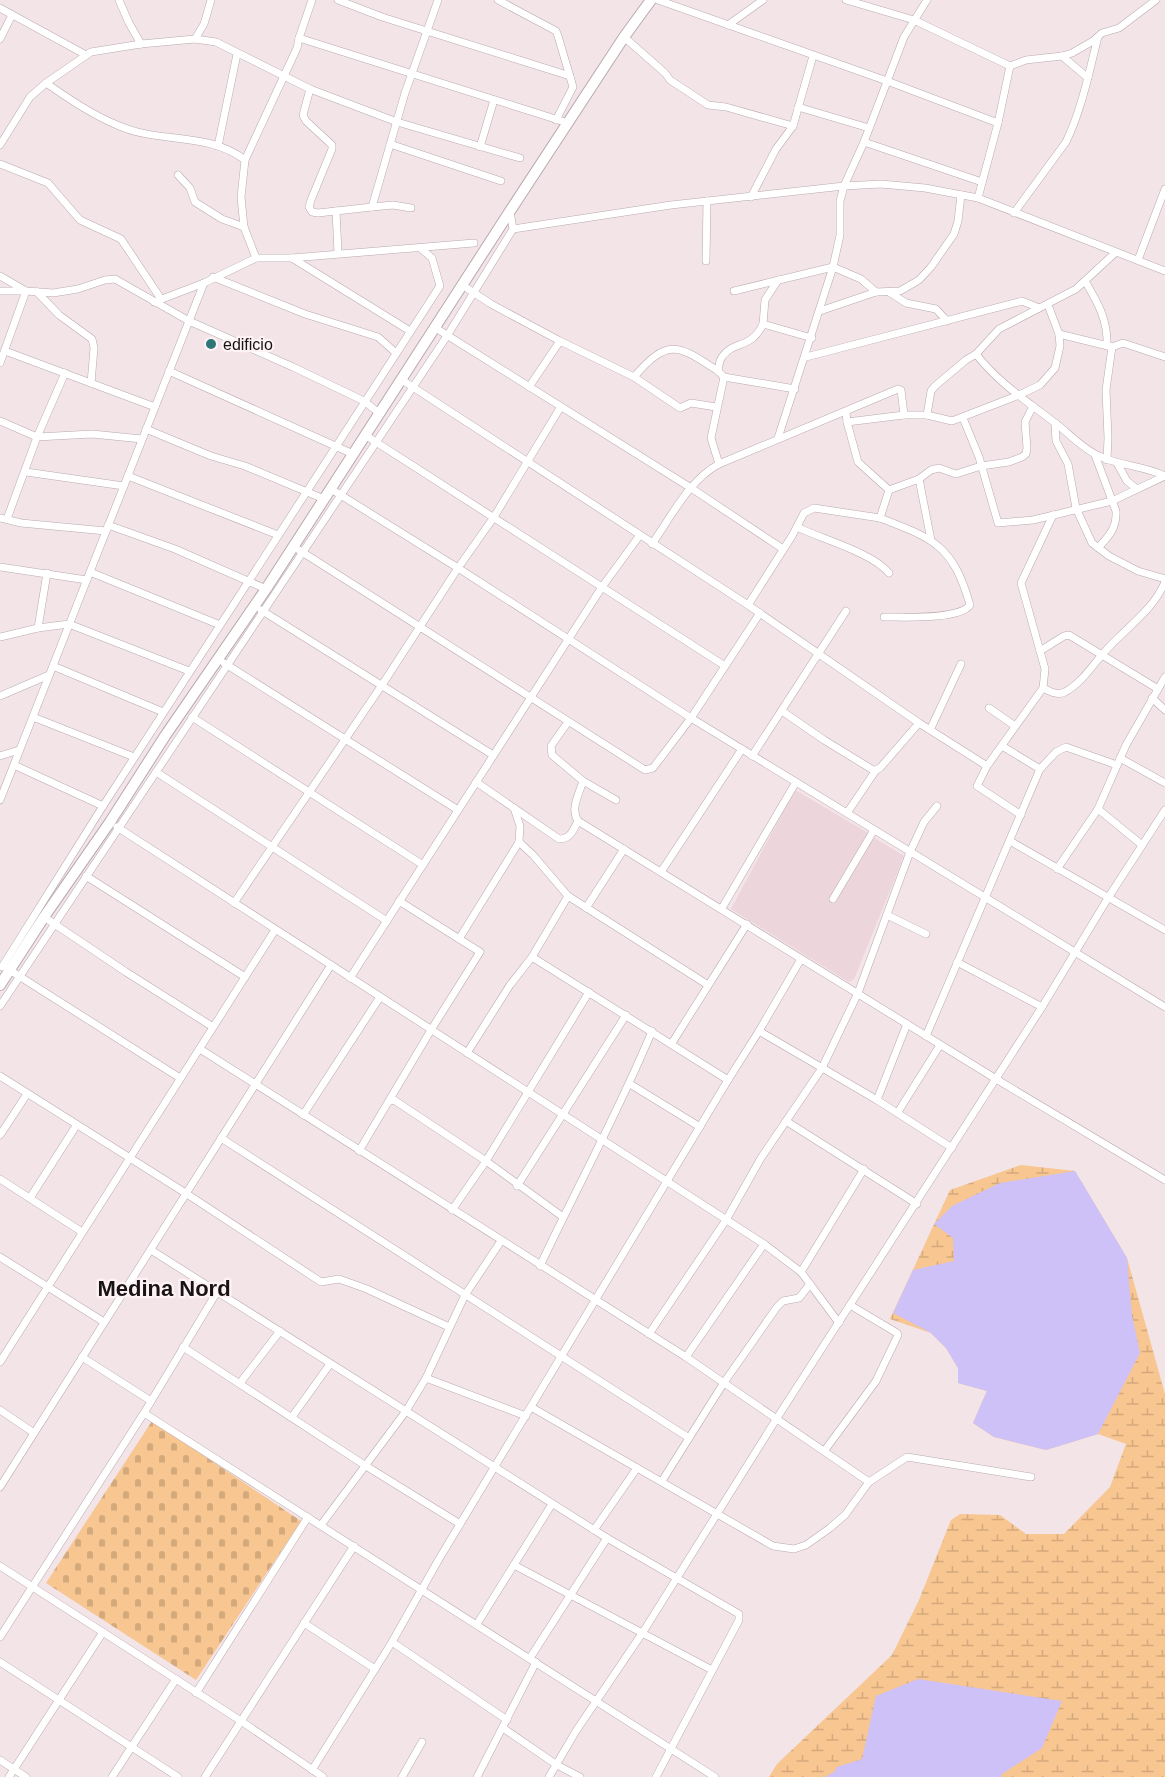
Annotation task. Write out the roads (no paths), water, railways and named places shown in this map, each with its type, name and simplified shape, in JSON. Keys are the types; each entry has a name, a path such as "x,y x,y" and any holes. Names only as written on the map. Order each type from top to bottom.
{"street":[{"path":"119,0 141,44"},
{"path":"195,39 204,24 211,0"},
{"path":"256,258 244,227 241,197 245,160 275,97 282,76 297,48 298,38 312,0"},
{"path":"338,0 382,17 570,76"},
{"path":"372,207 412,73 438,0"},
{"path":"498,0 556,31 573,87 556,120"},
{"path":"0,1006 8,970 44,917 156,771 192,717 223,662 298,549 332,494 353,454 434,327 624,37 651,0"},
{"path":"658,0 998,123"},
{"path":"728,25 762,0"},
{"path":"846,0 914,20 1010,66 1034,58 1062,56 1080,49 1102,33 1119,28 1156,0"},
{"path":"778,438 834,267 840,235 840,201 844,186 864,142 904,37 927,0"},
{"path":"0,8 86,55"},
{"path":"0,39 12,15"},
{"path":"624,37 670,80 708,105 726,107 793,126"},
{"path":"1014,213 1066,142 1088,78 1098,37"},
{"path":"298,38 568,123"},
{"path":"0,145 24,105 46,83 86,55 96,50 195,39 216,42 310,89 397,122 520,158"},
{"path":"218,146 237,54"},
{"path":"750,197 776,148 793,126 813,56"},
{"path":"1062,56 1088,78"},
{"path":"978,198 1010,66"},
{"path":"46,83 72,102 117,125 163,136 194,138 232,150 245,160"},
{"path":"310,89 303,115 306,121 328,141 332,149 309,207 312,212 393,205 411,208"},
{"path":"480,147 494,99"},
{"path":"798,107 869,128"},
{"path":"864,142 982,182"},
{"path":"390,144 501,181"},
{"path":"0,164 48,183 80,220 121,239 158,300"},
{"path":"178,175 190,188 195,202 222,219 244,227"},
{"path":"513,229 707,201 881,184 925,188 978,198 1165,271"},
{"path":"1138,260 1165,189"},
{"path":"820,311 876,292 900,291 910,286 932,267 954,234 961,195"},
{"path":"706,261 707,201"},
{"path":"336,211 338,253"},
{"path":"258,609 266,589 298,549 332,494 376,442 474,294 513,229 510,211"},
{"path":"158,300 204,283 256,258 292,258 474,243"},
{"path":"0,985 103,806 441,284 432,258 420,248"},
{"path":"927,415 931,391 935,386 976,354 999,329 1076,289 1115,253"},
{"path":"292,258 410,331"},
{"path":"734,291 834,267 861,279 876,292"},
{"path":"0,276 26,291"},
{"path":"213,277 323,321 378,337 396,353"},
{"path":"0,291 71,291 115,279 158,300 189,321 293,366 364,401 379,413"},
{"path":"719,464 711,438 722,357 758,335 763,324 765,300 778,280"},
{"path":"1085,281 1106,322 1110,347 1106,390 1107,460"},
{"path":"0,800 204,283"},
{"path":"462,285 474,294 560,341 634,377 681,408 691,403 716,407"},
{"path":"0,363 26,291"},
{"path":"37,292 59,315 92,339 94,348 91,383"},
{"path":"889,292 906,303 936,309 947,321"},
{"path":"806,357 1022,301 1039,308"},
{"path":"847,422 904,415 927,415 949,421 963,418 1040,385 1055,368 1060,346 1059,334 1048,305"},
{"path":"763,324 812,338"},
{"path":"434,327 691,488 783,549"},
{"path":"1059,334 1110,347 1123,343 1165,357"},
{"path":"529,387 560,341"},
{"path":"634,377 657,354 672,349 683,349 721,374 795,389"},
{"path":"5,351 155,407"},
{"path":"976,354 988,368 1019,395 1095,455 1165,476"},
{"path":"169,371 353,454"},
{"path":"65,373 37,437 26,472 4,519 21,523 107,528 176,549 266,589"},
{"path":"402,380 748,605 919,723 987,766"},
{"path":"652,544 691,488 702,475 719,464 900,388 904,415"},
{"path":"880,518 890,490 919,479 931,470 939,468 956,474 981,466 1009,462 1026,454 1025,425 1032,406"},
{"path":"234,903 494,517 560,408"},
{"path":"846,412 858,462 890,490"},
{"path":"963,418 981,466 998,524 1017,523 1112,501 1165,476"},
{"path":"0,422 37,437 92,434 142,439"},
{"path":"1043,688 1054,693 1064,693 1089,672 1101,655 1162,597 1165,581 1138,571 1098,548 1088,538 1077,508 1068,464 1056,441 1055,423"},
{"path":"146,429 211,456 245,466 307,491 332,494 458,568 752,756 1165,1006"},
{"path":"365,435 725,666"},
{"path":"1095,455 1116,511 1116,526 1098,548"},
{"path":"1116,463 1127,481 1137,489"},
{"path":"26,472 124,486"},
{"path":"128,476 278,536"},
{"path":"919,479 931,540"},
{"path":"1125,495 1127,481"},
{"path":"748,605 804,513 814,508 880,518 931,540 945,553 957,570 970,605 968,609 961,612 930,616 884,617"},
{"path":"1021,815 977,786 987,766 1043,688 1045,673 1021,583 1053,515"},
{"path":"797,527 871,558 890,573"},
{"path":"350,978 602,587 640,535"},
{"path":"298,549 645,770 653,768 691,718 760,613"},
{"path":"0,567 87,580"},
{"path":"90,572 220,625"},
{"path":"38,628 47,573"},
{"path":"258,609 493,755"},
{"path":"752,756 846,611"},
{"path":"0,637 38,628 69,624 189,672"},
{"path":"1040,651 1069,635 1158,689"},
{"path":"223,662 458,810"},
{"path":"8,970 54,924 86,876 165,736 223,662"},
{"path":"930,730 961,664"},
{"path":"53,666 164,712"},
{"path":"0,696 49,675"},
{"path":"1057,869 1098,808 1119,761 1165,676"},
{"path":"1152,698 1165,710"},
{"path":"988,708 1016,726"},
{"path":"782,711 824,740 876,770"},
{"path":"33,717 134,757"},
{"path":"192,717 423,865"},
{"path":"568,722 551,746 552,755 583,781 616,800"},
{"path":"847,813 876,770 919,723"},
{"path":"1002,746 1040,769"},
{"path":"926,1036 1040,769 1056,752 1066,747 1119,761 1165,783"},
{"path":"661,872 742,749"},
{"path":"0,756 20,750"},
{"path":"14,765 103,806"},
{"path":"156,771 387,921"},
{"path":"583,781 574,808 574,815 578,821 940,1045 1165,1180"},
{"path":"476,782 559,839 571,836 578,821"},
{"path":"722,908 796,782"},
{"path":"649,1334 726,1220 761,1158 822,1068 858,993 910,852 924,822 937,806"},
{"path":"459,939 519,842 520,826 514,808"},
{"path":"1098,808 1142,845"},
{"path":"549,1777 576,1731 643,1632 777,1418 1076,954 1108,898 1142,845 1161,822 1165,810"},
{"path":"114,825 764,1244 801,1272 839,1323"},
{"path":"833,899 874,830"},
{"path":"1010,841 1165,930"},
{"path":"519,842 538,860 568,896 708,985"},
{"path":"586,908 624,849"},
{"path":"86,876 245,977"},
{"path":"467,1053 510,985 532,957 568,896"},
{"path":"359,1150 480,952 399,901"},
{"path":"887,915 926,934"},
{"path":"44,917 213,1028"},
{"path":"672,1043 747,924"},
{"path":"0,1362 275,930"},
{"path":"532,957 728,1080"},
{"path":"312,1770 392,1642 421,1589 801,959"},
{"path":"957,962 1042,1006"},
{"path":"0,1487 331,965"},
{"path":"8,970 180,1078"},
{"path":"452,1210 486,1161 589,992"},
{"path":"303,1115 380,997"},
{"path":"518,1186 626,1015"},
{"path":"877,1100 907,1024"},
{"path":"540,1266 630,1084 652,1031"},
{"path":"759,1031 898,1112 952,1148"},
{"path":"898,1112 940,1045"},
{"path":"200,1049 686,1357 869,1482"},
{"path":"0,1076 321,1282 339,1279 449,1327"},
{"path":"630,1084 700,1127"},
{"path":"0,1135 27,1094"},
{"path":"390,1101 394,1100 486,1161 563,1217"},
{"path":"786,1121 917,1204"},
{"path":"30,1198 76,1126"},
{"path":"221,1138 689,1438"},
{"path":"801,1272 864,1169"},
{"path":"0,1179 82,1232"},
{"path":"321,1525 406,1411 426,1378 465,1295 501,1241"},
{"path":"686,1357 764,1244"},
{"path":"151,1250 552,1504 675,1579 738,1614 739,1620 656,1777"},
{"path":"0,1257 105,1322"},
{"path":"662,1481 723,1384 777,1307 783,1301 799,1298 810,1284"},
{"path":"0,1637 144,1413 217,1292"},
{"path":"825,1450 876,1381 898,1335 850,1305"},
{"path":"240,1383 280,1331"},
{"path":"183,1347 460,1524"},
{"path":"82,1358 151,1401"},
{"path":"292,1417 330,1364"},
{"path":"426,1378 526,1416"},
{"path":"531,1407 773,1546 794,1549 806,1545 830,1528 845,1515 869,1482 881,1476 902,1459 912,1456 1031,1477"},
{"path":"0,1410 34,1433"},
{"path":"144,1413 715,1777"},
{"path":"594,1530 637,1468"},
{"path":"477,1624 552,1504"},
{"path":"196,1693 308,1517"},
{"path":"477,1777 507,1720 533,1660 570,1595 607,1538"},
{"path":"204,1777 354,1546"},
{"path":"514,1565 712,1670"},
{"path":"0,1566 241,1721 323,1777"},
{"path":"304,1623 375,1669"},
{"path":"9,1777 103,1632"},
{"path":"392,1642 507,1720"},
{"path":"0,1662 178,1777"},
{"path":"112,1777 176,1679"},
{"path":"503,1728 557,1765 580,1777"},
{"path":"402,1777 422,1742"},
{"path":"0,1760 26,1777"}],"place":[{"name":"edificio","path":"211,344"}],"district":[{"name":"Medina Nord","path":"164,1288"}]}
